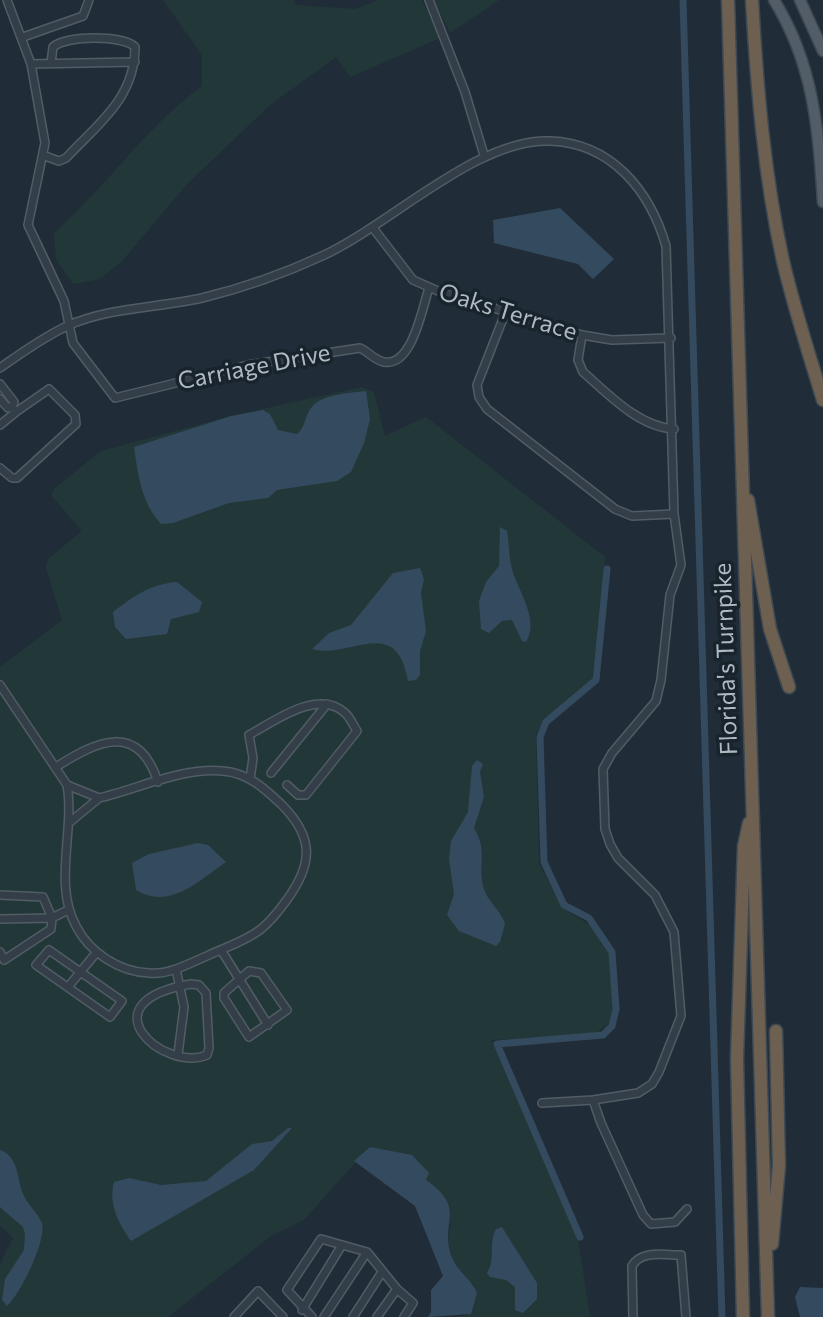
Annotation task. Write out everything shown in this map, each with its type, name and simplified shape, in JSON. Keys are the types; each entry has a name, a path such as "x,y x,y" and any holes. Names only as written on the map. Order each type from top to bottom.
{"highway":[{"name":"Florida's Turnpike","path":"729,0 768,1317"},
{"path":"752,0 756,77 778,234 799,321 823,400"},
{"path":"743,473 770,629 789,687"},
{"path":"743,1317 737,1058 744,846 752,805"},
{"path":"767,1265 772,1245 779,1166 776,1031"}],"main road":[{"path":"774,0 789,25 808,72 816,114 823,202"},
{"path":"800,0 823,51"}],"street":[{"path":"7,0 31,64 45,143 45,156 28,225 68,311 68,326"},
{"path":"23,37 83,16 89,0"},
{"path":"429,0 465,92 484,155"},
{"path":"45,156 59,161 66,158 117,105 131,83 135,47 125,40 71,39 53,47 51,63"},
{"path":"31,64 135,62"},
{"path":"0,368 68,326 93,317 202,298 269,278 324,255 373,228 484,155 529,141 572,144 598,153 636,182 659,223 666,246 674,429 674,514 681,565 670,595 661,680 656,701 612,753 603,769 606,829 610,844 630,872 655,895 674,932 681,1016 652,1084 638,1093 593,1100 542,1103"},
{"name":"Oaks Terrace","path":"373,228 413,280 429,288 582,335 612,340 671,338"},
{"name":"Carriage Drive","path":"68,326 73,343 115,398 248,365 360,348 387,363 398,360 407,353 429,288"},
{"path":"506,311 477,385 479,397 487,409 615,509 632,516 674,514"},
{"path":"582,335 578,360 583,372 645,421 657,428 674,429"},
{"path":"0,384 14,402 14,410"},
{"path":"0,425 14,410 43,390 49,389 75,415 76,424 17,478 12,478 0,468"},
{"path":"0,399 8,408 14,410"},
{"path":"0,685 68,785 68,910 76,927 96,953 115,964 148,973 176,969 259,931 271,921 300,882 308,855 303,830 294,817 250,779 221,770 158,782 99,798 69,822"},
{"path":"271,773 327,704"},
{"path":"250,779 253,758 249,735 306,706 327,704 344,712 357,731 306,795 298,795 287,785"},
{"path":"56,767 91,745 108,742 134,746 145,753 150,759 158,782"},
{"path":"68,785 99,798"},
{"path":"0,895 43,897 52,918 51,929 4,960 0,952"},
{"path":"0,919 52,918 68,910"},
{"path":"50,950 81,969 122,1001 110,1017 36,965 50,950"},
{"path":"221,950 268,1024"},
{"path":"68,987 96,953"},
{"path":"176,969 184,1025 178,1054"},
{"path":"249,971 261,973 286,1006 285,1014 249,1037 226,1004 224,993 237,979 249,971"},
{"path":"199,985 206,993 209,1048 207,1055 199,1057 178,1054 162,1050 141,1036 137,1021 142,1002 159,990 199,985"},
{"path":"593,1100 601,1124 643,1215 650,1224 675,1222 687,1209"},
{"path":"312,1317 302,1310 287,1290 321,1238 367,1252 397,1289 413,1303 404,1317"},
{"path":"302,1310 342,1245"},
{"path":"324,1317 367,1252"},
{"path":"633,1317 632,1266 642,1255 681,1255 686,1317"},
{"path":"353,1317 382,1272"},
{"path":"377,1317 397,1289"},
{"path":"234,1317 258,1291 283,1317"}],"green space":[{"path":"163,0 293,0 296,5 355,9 379,0 422,0 440,38 350,77 336,57 270,105 187,184 122,261 100,279 73,284 56,259 54,233 162,120 202,86 202,55"},
{"path":"434,0 499,0 450,33"},
{"path":"362,387 374,392 385,436 426,417 605,557 592,679 548,716 536,734 539,864 563,908 591,926 610,953 614,1010 610,1023 594,1034 491,1040 578,1239 590,1317 448,1317 464,1316 474,1285 462,1273 453,1258 449,1242 451,1224 369,1147 304,1220 271,1236 168,1317 0,1317 0,1264 13,1238 0,1226 0,667 62,620 46,568 48,559 82,531 51,495 55,488 101,451 231,416"}],"water":[{"path":"560,208 614,259 593,279 578,264 494,243 493,220"},
{"path":"366,391 370,419 364,443 351,472 337,481 277,490 268,498 229,503 173,523 161,524 154,516 139,478 134,447 231,416 263,410 270,414 278,430 297,434 316,403 336,395"},
{"path":"500,527 507,531 512,569 529,615 530,633 526,642 522,641 512,620 502,621 489,633 481,629 479,601 486,582 499,566"},
{"path":"420,568 424,579 421,593 426,631 420,651 420,675 416,680 408,681 402,661 393,649 382,644 327,651 312,649 329,633 351,625 393,573"},
{"path":"177,582 202,602 199,612 171,619 167,634 126,639 115,627 113,612 121,606 150,588"},
{"path":"477,760 483,764 480,772 484,797 474,828 481,844 483,886 505,924 500,942 496,946 459,931 447,915 454,894 449,859 451,841 468,812 472,766"},
{"path":"198,843 208,845 226,862 196,884 173,895 149,896 136,890 132,863 149,854"},
{"path":"288,1128 292,1128 254,1170 131,1241 114,1206 114,1182 129,1178 161,1185 206,1181 252,1144 272,1141"},
{"path":"370,1147 412,1155 429,1173 426,1180 446,1199 450,1216 448,1234 452,1257 477,1293 471,1314 428,1317 431,1312 431,1290 443,1276 415,1206 354,1161"},
{"path":"0,1150 14,1162 24,1196 42,1223 37,1254 19,1291 7,1306 2,1300 5,1279 24,1250 25,1234 23,1227 0,1207"},
{"path":"502,1227 537,1283 537,1299 523,1313 515,1310 515,1287 506,1280 490,1277 487,1273 491,1262 492,1240 496,1229"},
{"path":"800,1287 823,1288 823,1317 800,1317 795,1297"}],"waterway":[{"path":"683,0 722,1317"},
{"path":"580,1237 497,1044 603,1035 612,1026 616,1009 612,952 589,918 564,905 544,862 540,737 546,722 596,680 607,569"}]}
